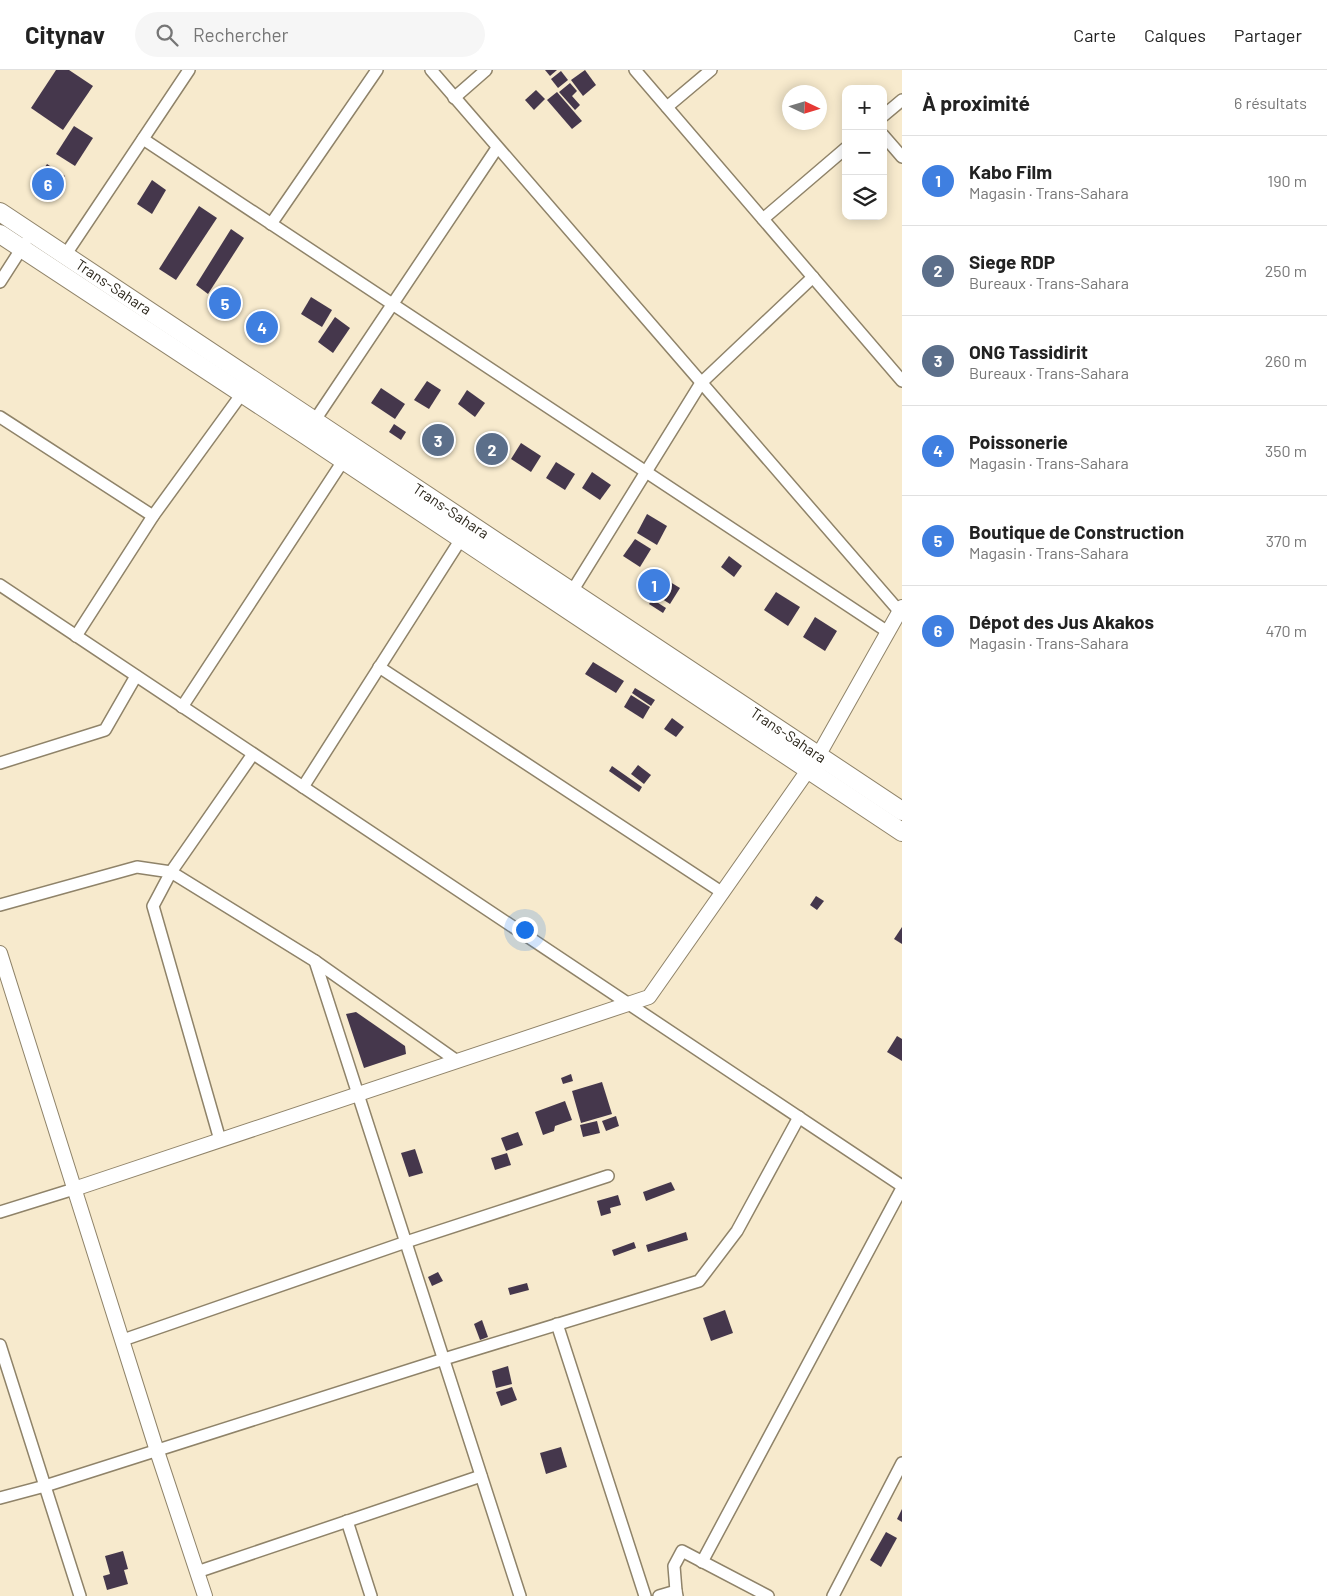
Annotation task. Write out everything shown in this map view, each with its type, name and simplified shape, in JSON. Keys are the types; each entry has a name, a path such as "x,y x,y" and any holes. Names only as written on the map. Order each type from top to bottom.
{"main road":[{"name":"Trans-Sahara","path":"0,212 315,420 571,593 812,763 902,832"},
{"name":"Trans-Sahara","path":"0,234 461,539 812,763 902,811"}],"street":[{"path":"66,254 189,70"},
{"path":"271,224 377,70"},
{"path":"0,1212 649,998 723,894 812,763 901,609 701,383 431,70"},
{"path":"454,98 486,70"},
{"path":"635,70 902,381"},
{"path":"668,108 711,70"},
{"path":"887,113 902,100"},
{"path":"143,139 888,632"},
{"path":"887,140 902,157"},
{"path":"315,420 497,148"},
{"path":"763,219 842,151"},
{"path":"0,282 31,233"},
{"path":"571,593 701,383 813,277"},
{"path":"76,636 153,516 253,379"},
{"path":"0,416 153,516"},
{"path":"182,707 343,460"},
{"path":"303,787 461,539"},
{"path":"0,585 902,1187 702,1562"},
{"path":"379,667 723,894"},
{"path":"0,763 104,730 136,676"},
{"path":"220,1140 153,906 171,872 253,754"},
{"path":"0,905 137,867 171,872 315,961 457,1061"},
{"path":"0,953 123,1340 156,1451 205,1596"},
{"path":"315,961 520,1596"},
{"path":"0,1498 45,1486 444,1359 699,1281 736,1231 799,1117"},
{"path":"123,1340 406,1242 608,1176"},
{"path":"557,1324 645,1596"},
{"path":"0,1345 80,1596"},
{"path":"833,1596 902,1463"},
{"path":"197,1572 481,1476"},
{"path":"347,1521 371,1596"},
{"path":"659,1596 676,1593 674,1566 682,1551 768,1596"}],"building":[{"path":"56,70 69,70 93,86 63,130 31,108"},
{"path":"545,70 557,70 550,76"},
{"path":"585,70 596,85 583,96 571,80"},
{"path":"561,71 568,80 558,88 551,79"},
{"path":"570,83 577,91 572,96 580,105 575,110 559,92"},
{"path":"536,90 545,99 534,110 525,100"},
{"path":"557,92 582,121 572,129 547,100"},
{"path":"74,126 93,138 75,166 56,154"},
{"path":"47,164 65,176 52,195 34,184"},
{"path":"152,180 166,190 152,214 137,204"},
{"path":"199,206 217,218 176,280 159,269"},
{"path":"231,229 244,238 208,294 196,285"},
{"path":"219,292 240,305 233,318 211,305"},
{"path":"311,297 332,310 322,327 301,314"},
{"path":"255,315 278,331 271,340 248,324"},
{"path":"335,317 350,328 333,353 318,342"},
{"path":"427,381 441,390 429,409 414,400"},
{"path":"381,388 405,404 395,419 371,403"},
{"path":"467,390 485,403 475,417 458,404"},
{"path":"394,424 406,432 401,440 389,432"},
{"path":"521,443 541,456 531,472 511,459"},
{"path":"556,462 575,474 565,490 546,478"},
{"path":"592,472 611,485 600,500 582,488"},
{"path":"647,514 667,526 657,545 637,533"},
{"path":"635,539 651,549 640,567 623,556"},
{"path":"729,556 742,566 734,577 721,567"},
{"path":"652,571 680,588 670,604 643,587"},
{"path":"776,592 800,607 788,626 764,610"},
{"path":"652,599 666,608 663,613 649,604"},
{"path":"815,617 837,631 825,651 803,637"},
{"path":"593,662 624,681 616,693 585,674"},
{"path":"635,688 655,700 651,706 632,693"},
{"path":"631,695 650,707 643,719 624,707"},
{"path":"672,718 684,727 676,737 664,729"},
{"path":"638,765 651,775 644,784 631,774"},
{"path":"612,766 642,787 639,792 609,771"},
{"path":"816,896 824,901 817,910 810,905"},
{"path":"902,927 902,944 894,939"},
{"path":"356,1012 405,1046 406,1054 364,1068 346,1014"},
{"path":"897,1036 902,1039 902,1061 887,1052"},
{"path":"571,1074 573,1081 563,1084 561,1078"},
{"path":"602,1082 612,1114 581,1123 572,1091"},
{"path":"565,1101 572,1120 555,1126 554,1131 543,1135 535,1112"},
{"path":"616,1116 619,1126 606,1131 602,1121"},
{"path":"597,1121 600,1133 583,1137 580,1125"},
{"path":"518,1132 523,1145 506,1151 501,1138"},
{"path":"415,1149 423,1173 409,1177 401,1153"},
{"path":"507,1153 511,1165 495,1170 491,1158"},
{"path":"671,1182 675,1190 646,1201 643,1192"},
{"path":"618,1195 621,1205 610,1208 611,1213 601,1216 597,1201"},
{"path":"686,1232 688,1240 648,1252 646,1245"},
{"path":"634,1242 636,1248 614,1256 612,1250"},
{"path":"438,1272 443,1281 432,1286 428,1277"},
{"path":"527,1283 529,1290 510,1295 508,1288"},
{"path":"725,1310 733,1333 711,1341 703,1318"},
{"path":"482,1320 488,1337 480,1340 474,1324"},
{"path":"508,1366 512,1384 496,1388 492,1371"},
{"path":"512,1387 517,1400 501,1406 496,1392"},
{"path":"561,1447 567,1467 546,1474 540,1453"},
{"path":"902,1509 902,1522 897,1519"},
{"path":"886,1532 897,1538 881,1567 870,1560"},
{"path":"123,1551 128,1569 124,1570 128,1584 107,1590 103,1576 110,1574 105,1556"}],"place":[{"name":"Dépot des Jus Akakos","path":"48,184"},
{"name":"Boutique de Construction","path":"225,303"},
{"name":"Poissonerie","path":"262,327"},
{"name":"ONG Tassidirit","path":"438,440"},
{"name":"Siege RDP","path":"492,449"},
{"name":"Kabo Film","path":"654,585"}]}
